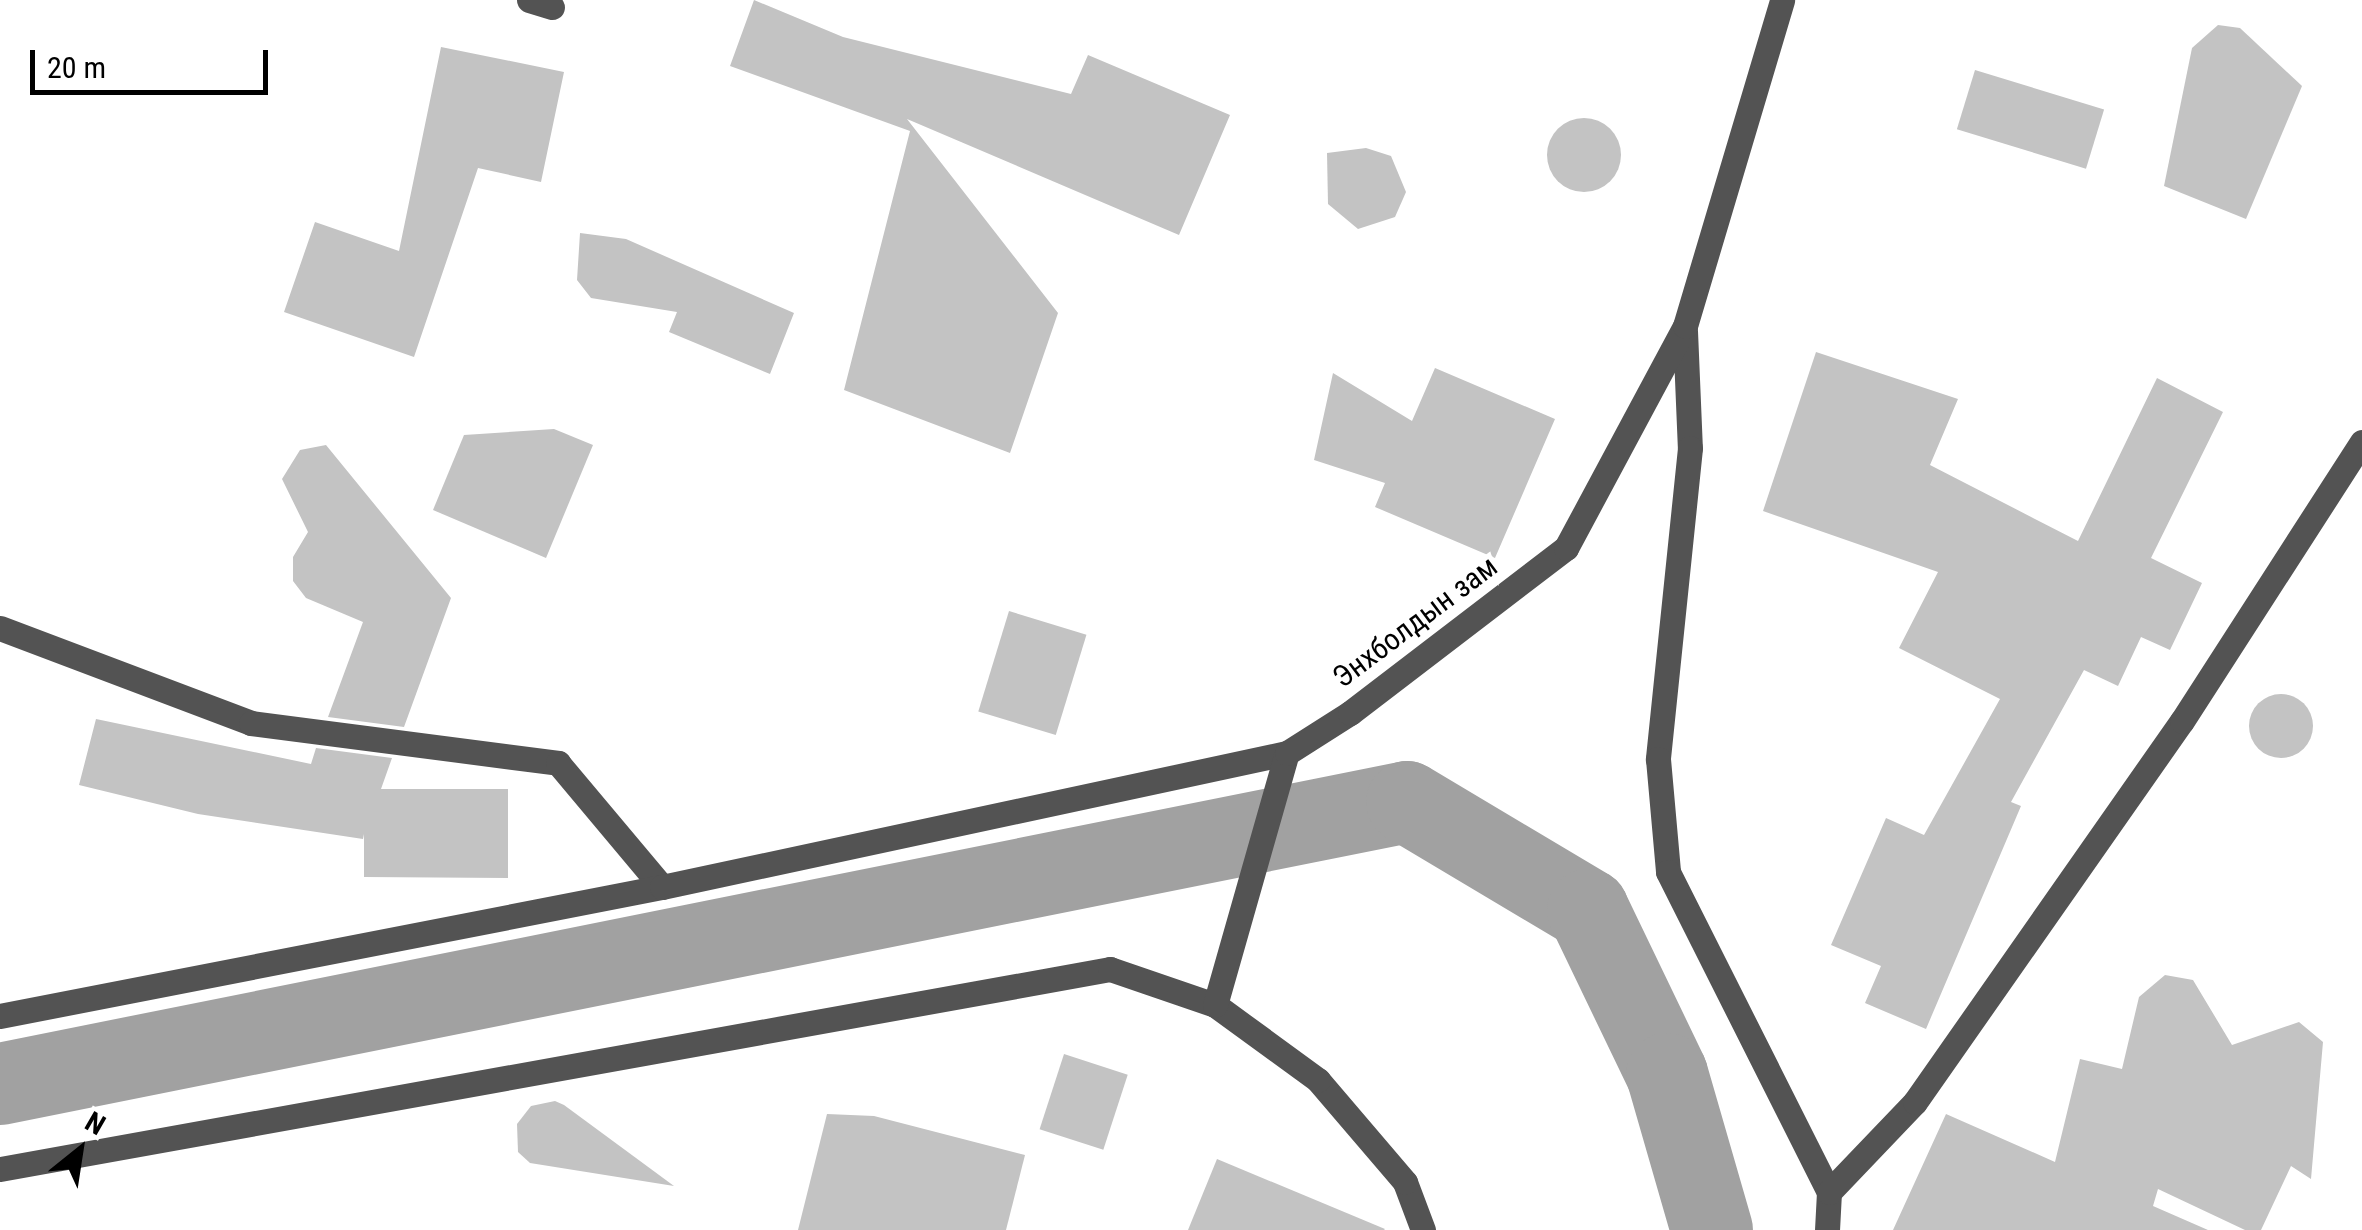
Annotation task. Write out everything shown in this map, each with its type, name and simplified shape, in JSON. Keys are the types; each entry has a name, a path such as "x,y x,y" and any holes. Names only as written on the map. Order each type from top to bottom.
{"street":[{"name":"Энхболдын зам","path":"1287,753 1350,713 1566,548 1685,326 1782,0"},
{"path":"1685,326 1690,448 1658,759 1668,872 1829,1192 1826,1230"},
{"path":"1829,1192 1915,1102 2182,721 2362,442"},
{"path":"0,628 251,723 558,763 662,887"},
{"path":"0,1016 662,887 1287,753 1215,1006"},
{"path":"0,1169 1110,969 1215,1006 1318,1080 1405,1182 1423,1230"}],"building":[{"path":"754,0 843,37 1071,94 1088,55 1230,115 1179,235 907,119 1058,313 1010,453 844,390 910,131 730,66"},
{"path":"2218,25 2240,28 2302,86 2246,219 2164,186 2192,48"},
{"path":"441,47 564,72 541,182 478,168 414,357 284,312 315,222 399,251"},
{"path":"1975,70 2104,109 2086,169 1957,129"},
{"path":"1584,118 1610,129 1621,155 1610,181 1584,192 1558,181 1547,155 1558,129"},
{"path":"1366,148 1391,156 1406,192 1395,217 1358,229 1328,204 1327,153"},
{"path":"580,233 626,239 794,313 770,374 669,332 677,312 591,298 577,280"},
{"path":"1816,352 1958,399 1930,465 2078,541 2157,378 2223,412 2151,558 2202,583 2170,650 2141,637 2118,686 2084,670 2011,802 2021,806 1926,1029 1865,1003 1881,966 1831,945 1886,818 1924,835 2000,699 1899,648 1938,572 1763,511"},
{"path":"1435,368 1555,419 1495,558 1375,507 1385,483 1314,460 1333,373 1412,421"},
{"path":"554,429 593,445 546,558 433,510 464,435"},
{"path":"326,445 451,598 404,727 328,717 363,622 306,598 293,581 293,557 308,532 282,479 300,450"},
{"path":"1009,611 1086,635 1056,735 978,711"},
{"path":"2281,694 2304,703 2313,726 2304,749 2281,758 2258,749 2249,726 2258,703"},
{"path":"96,719 311,764 316,748 392,758 381,789 508,789 508,878 364,877 364,834 363,839 198,814 79,785"},
{"path":"2165,975 2193,980 2232,1045 2299,1022 2323,1042 2311,1179 2291,1166 2261,1230 2245,1230 2158,1189 2153,1206 2208,1230 1893,1230 1946,1114 2055,1162 2080,1059 2122,1069 2139,997"},
{"path":"1064,1054 1128,1075 1103,1150 1040,1129"},
{"path":"555,1101 674,1186 530,1163 518,1152 517,1124 531,1106"},
{"path":"827,1114 874,1116 1025,1155 1006,1230 798,1230"},
{"path":"1217,1159 1385,1229 1188,1230"}],"waterway":[{"path":"0,1084 1407,802 1588,910 1667,1074 1712,1230"}]}
